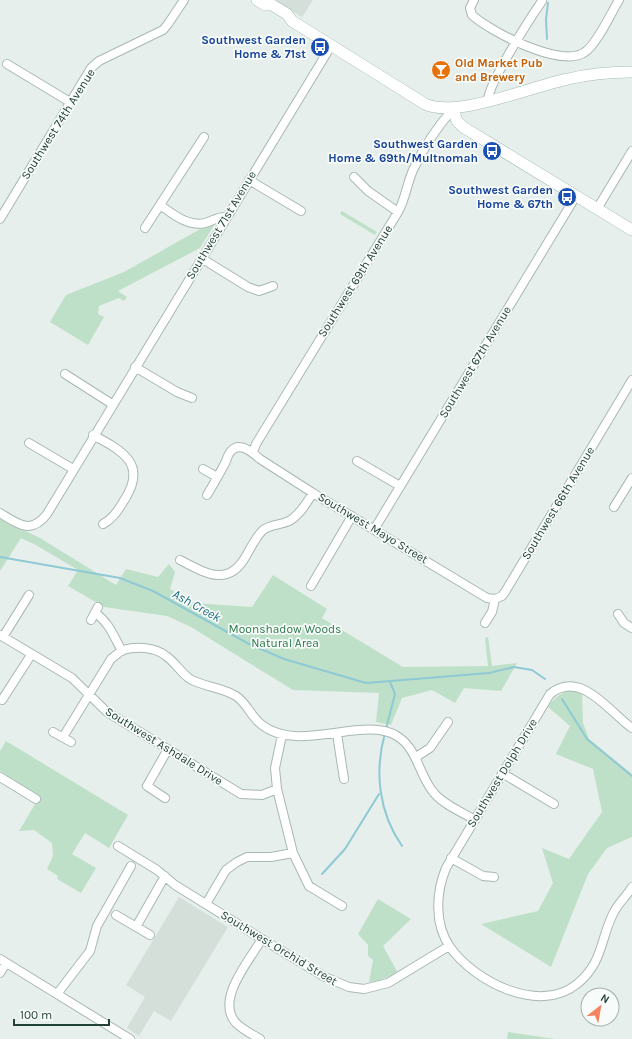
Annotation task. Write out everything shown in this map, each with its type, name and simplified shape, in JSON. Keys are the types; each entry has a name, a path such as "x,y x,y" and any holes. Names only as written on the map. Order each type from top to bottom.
{"main road":[{"path":"261,2 268,11 284,20 292,21 425,104 440,109 453,109 488,101 569,78 632,72"},
{"path":"453,109 457,121 463,127 632,230"}],"street":[{"name":"Southwest 74th Avenue","path":"0,218 70,102 95,64 163,30 184,0"},
{"path":"474,0 470,11 476,19 524,46 548,53 570,56 582,54 591,46 619,0"},
{"path":"488,101 491,87 542,1"},
{"name":"Southwest 71st Avenue","path":"0,513 20,525 32,526 37,524 46,514 331,46"},
{"path":"7,64 70,102"},
{"name":"Southwest 69th Avenue","path":"253,452 256,444 300,370 398,212 405,198 414,167 442,122 453,109"},
{"path":"145,228 204,137"},
{"path":"597,209 632,151"},
{"path":"354,177 368,191 398,212"},
{"path":"249,180 302,210"},
{"name":"Southwest 67th Avenue","path":"375,528 576,196"},
{"path":"160,206 191,223 204,223 220,216 226,217"},
{"path":"201,258 248,287 259,290 273,286"},
{"path":"135,367 177,392 192,398"},
{"path":"65,374 112,404"},
{"name":"Southwest 66th Avenue","path":"485,623 492,612 495,600 502,596 505,592 632,380"},
{"path":"93,435 125,455 130,460 134,471 133,483 128,494 113,519 103,524"},
{"path":"29,443 73,470"},
{"path":"207,495 232,450 240,447 253,452"},
{"name":"Southwest Mayo Street","path":"253,452 260,459 313,493 375,528 487,598 495,600"},
{"path":"357,461 400,486"},
{"path":"203,469 217,478"},
{"path":"614,507 632,478"},
{"path":"180,560 208,574 224,575 235,570 244,559 258,535 265,529 289,522 296,516 313,493"},
{"path":"311,586 352,516"},
{"path":"2,636 30,595"},
{"path":"95,614 103,619 109,627 122,651"},
{"path":"618,614 624,623 632,628"},
{"name":"Southwest Ashdale Drive","path":"2,636 31,655 72,678 88,696 107,712 241,794 262,795 277,789"},
{"path":"63,737 111,659 122,651 142,648 157,649 167,656 189,678 200,684 223,690 236,696 246,704 261,725 282,735 337,734 383,729 398,736 416,757 425,781 434,794 474,820"},
{"path":"2,700 31,655"},
{"name":"Southwest Dolph Drive","path":"632,728 583,688 565,686 550,694 451,858 442,876 438,903 441,927 449,946 466,965 480,975 507,989 528,996 547,996 562,992 577,984 589,972 599,957 613,913 632,887"},
{"path":"416,757 430,748 448,722"},
{"path":"53,732 71,742"},
{"path":"337,734 344,779"},
{"path":"282,735 276,768 277,789 293,853 309,886 342,906"},
{"path":"166,798 147,786 168,749"},
{"path":"502,773 554,804"},
{"path":"0,777 36,799"},
{"name":"Southwest Orchid Street","path":"118,846 165,876 175,885 336,983 356,988 372,988 388,983 449,946"},
{"path":"206,904 226,870 237,862 247,857 271,857 293,853"},
{"path":"451,858 483,876 494,877"},
{"path":"57,994 90,951 97,926 131,866"},
{"path":"136,927 165,876"},
{"path":"116,915 150,935"},
{"path":"260,1039 236,1023 230,1013 229,1000 232,989 262,939"},
{"path":"0,972 3,961 130,1039"}],"shaded area":[{"path":"274,0 313,0 302,17"},
{"path":"179,897 228,927 171,1021 154,1011 139,1036 127,1028 145,997 126,985"}],"green space":[{"path":"342,211 377,232 375,235 340,214"},
{"path":"218,219 200,248 118,291 127,297 124,301 119,298 99,306 98,314 104,317 88,345 50,322 66,295 124,272"},
{"name":"Moonshadow Woods Natural Area","path":"0,519 40,538 116,585 126,569 158,577 169,564 175,572 170,589 194,603 252,607 273,575 327,609 322,618 403,667 488,666 485,638 488,637 492,666 517,663 501,691 464,688 455,703 432,690 402,698 391,725 376,722 379,693 293,690 191,627 167,616 104,607 68,586 78,570 36,545 21,538 0,571"},
{"path":"569,691 582,693 583,723 589,739 632,774 632,837 607,848 588,874 551,967 481,924 538,911 553,883 542,848 569,859 602,812 593,769 556,754 570,726 548,707 557,697"},
{"path":"6,741 128,815 109,848 85,833 72,854 96,868 81,893 57,879 58,876 47,869 53,856 52,843 34,830 19,831 40,796 0,771 0,751"},
{"path":"378,899 411,919 383,946 398,973 377,981 369,982 373,960 368,956 368,945 358,934"},
{"path":"508,1032 555,1039 507,1039"}],"waterway":[{"path":"547,39 546,19 548,3"},
{"name":"Ash Creek","path":"0,557 120,578 153,591 249,644 284,659 366,683 489,673 514,667 532,670 545,679"},
{"path":"386,729 395,694 390,682"},
{"name":"Ash Creek","path":"562,699 587,739 632,776"},
{"path":"385,733 380,762 379,777 381,792 388,820 402,846"},
{"path":"322,874 345,849 379,794"}],"place":[{"name":"Southwest Garden Home & 71st","path":"320,47"},
{"name":"Old Market Pub and Brewery","path":"441,70"},
{"name":"Southwest Garden Home & 69th/Multnomah","path":"492,151"},
{"name":"Southwest Garden Home & 67th","path":"567,197"}]}
